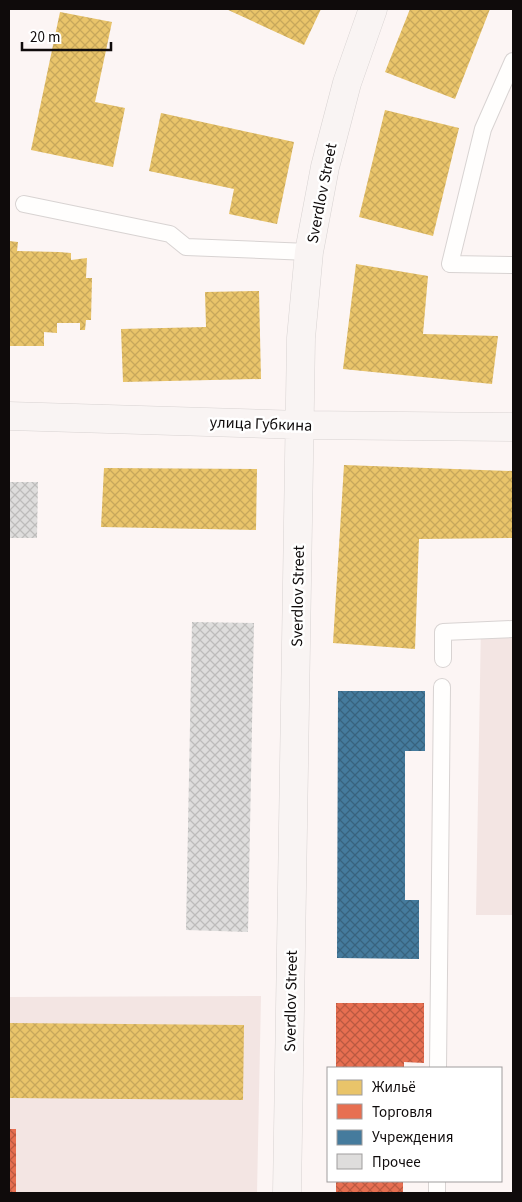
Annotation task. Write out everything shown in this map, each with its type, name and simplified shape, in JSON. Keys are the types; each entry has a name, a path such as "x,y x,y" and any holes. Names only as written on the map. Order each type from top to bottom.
{"street":[{"name":"Sverdlov Street","path":"286,1193 301,425 301,338 309,252 324,167 347,83 373,9"},
{"name":"улица Губкина","path":"9,416 301,425 513,427"}],"lane":[{"path":"513,61 483,129 450,264 513,265"},
{"path":"24,204 170,234 186,247 309,252"},
{"path":"443,659 443,632 513,629"},
{"path":"438,1067 442,687"}],"shaded area":[{"path":"481,623 513,623 513,915 476,915"},
{"path":"261,996 257,1193 9,1193 9,997"}],"building: Жильё":[{"path":"226,9 321,9 304,45"},
{"path":"410,9 490,9 455,99 385,72"},
{"path":"60,12 112,22 95,102 125,108 113,167 31,150"},
{"path":"385,110 459,128 433,236 359,217"},
{"path":"161,113 294,142 277,224 229,214 234,189 149,171"},
{"path":"9,241 18,242 17,251 71,253 71,260 87,258 86,278 92,278 91,320 86,320 85,330 80,330 80,323 57,323 57,333 44,332 44,346 9,346"},
{"path":"356,264 428,276 423,334 498,336 492,384 343,369"},
{"path":"259,291 261,379 123,382 121,329 206,327 205,292"},
{"path":"344,465 513,471 513,538 419,539 415,649 333,643"},
{"path":"104,468 257,469 256,530 101,527"},
{"path":"9,1023 244,1025 243,1100 9,1098"}],"building: Торговля":[{"path":"336,1003 424,1003 424,1063 404,1062 404,1067 336,1067"},
{"path":"9,1129 16,1129 16,1193 9,1193"},
{"path":"336,1182 403,1182 403,1193 336,1193"}],"building: Учреждения":[{"path":"338,691 425,691 425,751 405,751 405,900 419,900 419,959 337,958"}],"building: Прочее":[{"path":"9,482 38,482 37,538 9,538"},
{"path":"192,622 254,623 248,932 186,930"}]}
